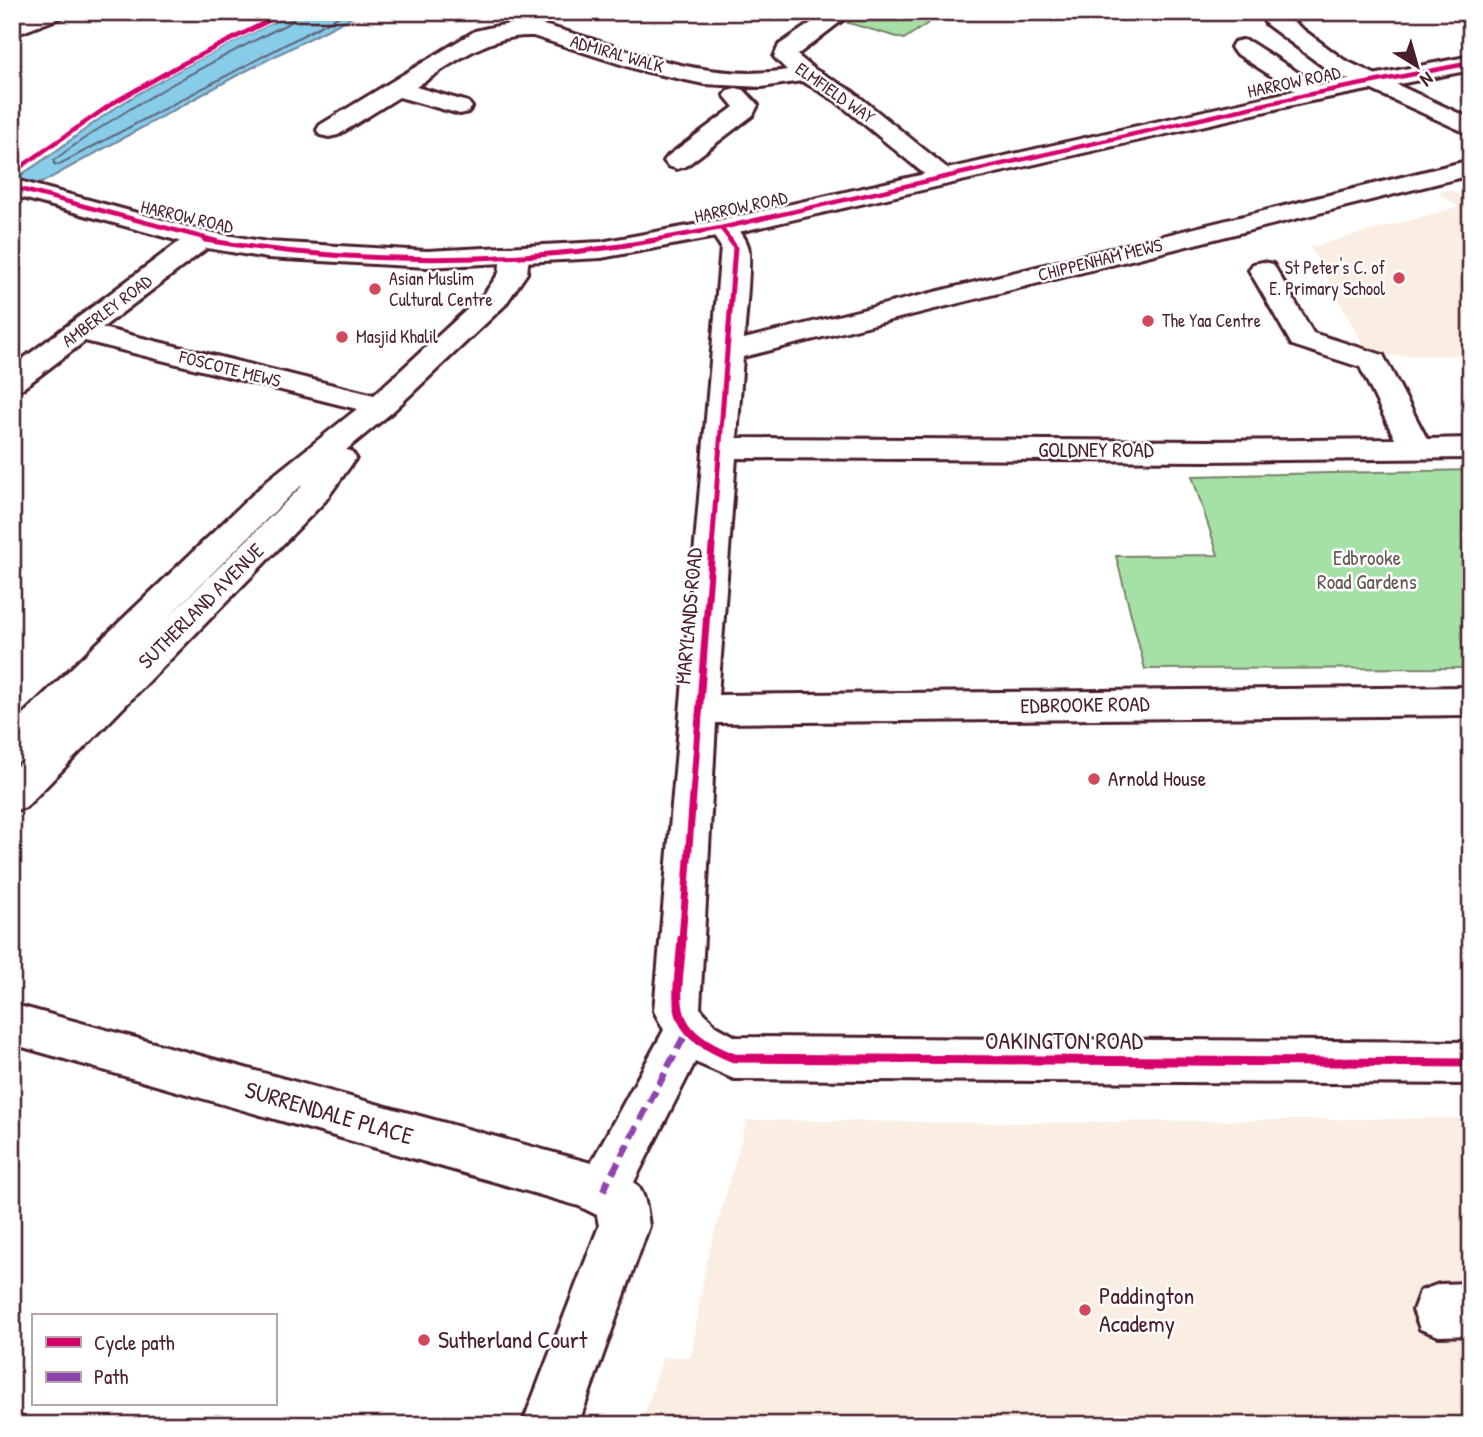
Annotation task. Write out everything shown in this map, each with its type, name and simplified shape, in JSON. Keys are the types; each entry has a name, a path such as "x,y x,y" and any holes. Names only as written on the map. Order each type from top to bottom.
{"street":[{"path":"12,30 54,12"},
{"name":"ELMFIELD WAY","path":"842,12 784,53 791,64 845,96 943,177"},
{"path":"1275,19 1336,65 1471,128"},
{"name":"ADMIRAL WALK","path":"329,130 483,36 519,29 535,30 655,67 705,77 762,80 806,74"},
{"path":"1242,47 1314,93"},
{"name":"HARROW ROAD","path":"12,187 201,239 267,250 427,260 629,247 721,229 1314,93 1471,63"},
{"path":"690,96 718,99 736,95 762,80"},
{"path":"397,89 460,107"},
{"path":"677,161 746,110 746,105 736,95"},
{"name":"CHIPPENHAM MEWS","path":"729,352 1471,167"},
{"name":"MARYLANDS ROAD","path":"550,1425 614,1208 682,1021 698,709 722,448 735,247 721,229"},
{"name":"AMBERLEY ROAD","path":"12,382 201,239"},
{"name":"SUTHERLAND AVENUE","path":"12,749 281,486 380,406 495,299 513,273 515,256"},
{"path":"1263,270 1302,339 1372,361 1416,449"},
{"name":"FOSCOTE MEWS","path":"80,331 380,406"},
{"name":"SUTHERLAND AVENUE","path":"12,796 313,494 380,406"},
{"name":"GOLDNEY ROAD","path":"722,448 1206,451 1471,448"},
{"name":"EDBROOKE ROAD","path":"698,709 1471,701"},
{"name":"OAKINGTON ROAD","path":"682,1021 705,1046 734,1058 1471,1063"},
{"name":"SURRENDALE PLACE","path":"12,1024 614,1208"}],"shaded area":[{"name":"St Peter's C. of E. Primary School","path":"1450,190 1471,201 1471,218 1465,232 1471,236 1471,355 1391,356 1364,346 1310,247 1459,207 1438,193"},
{"name":"Paddington Academy","path":"1471,1118 1471,1425 641,1425 663,1357 691,1357 706,1263 747,1120 1006,1123"}],"green space":[{"path":"865,12 945,12 904,39 848,23"},
{"name":"Edbrooke Road Gardens","path":"1471,470 1471,668 1145,669 1116,556 1218,555 1192,476"}],"water":[{"path":"294,12 362,12 236,76 12,199 12,180 109,112 186,66"}],"marked path":[{"path":"603,1191 687,1031"}],"cycle path":[{"path":"12,173 113,103 180,65 286,12"},
{"path":"12,187 201,239 267,250 427,259 601,250 721,228 1306,95 1471,63"},
{"path":"721,228 735,247 677,1011 688,1029 707,1046 734,1058 1471,1063"}],"place":[{"name":"St Peter's C. of E. Primary School","path":"1399,278"},
{"name":"Asian Muslim Cultural Centre","path":"375,289"},
{"name":"The Yaa Centre","path":"1148,321"},
{"name":"Masjid Khalil","path":"342,337"},
{"name":"Arnold House","path":"1094,779"},
{"name":"Paddington Academy","path":"1085,1310"},
{"name":"Sutherland Court","path":"424,1340"}]}
